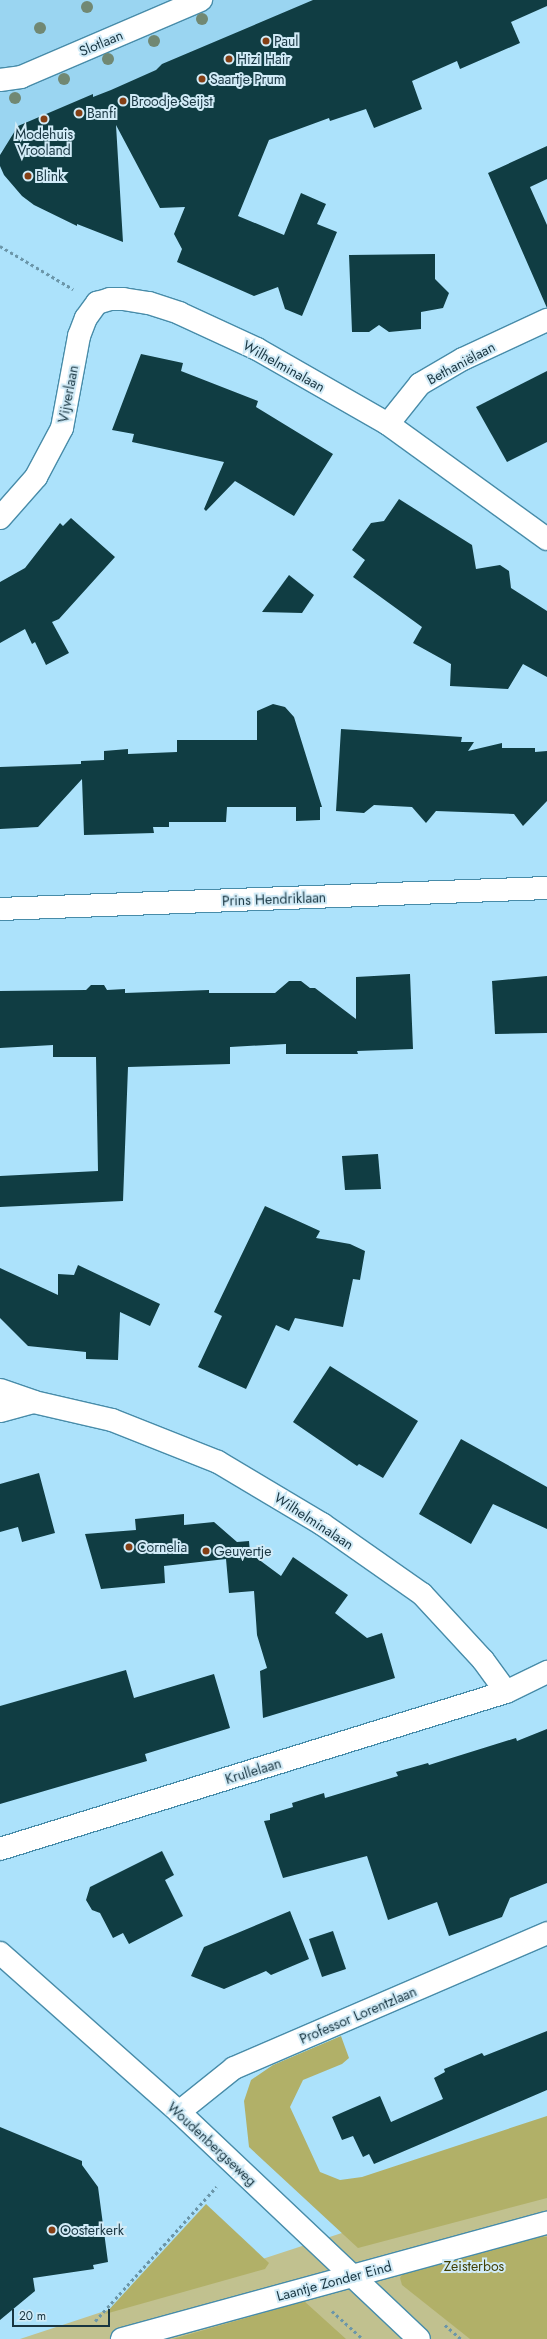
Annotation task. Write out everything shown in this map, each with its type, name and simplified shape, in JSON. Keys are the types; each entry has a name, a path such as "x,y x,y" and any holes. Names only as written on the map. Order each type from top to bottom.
{"street":[{"name":"Slotlaan","path":"0,80 21,77 201,0"},
{"name":"Wilhelminalaan","path":"97,304 110,299 122,299 149,303 179,313 257,349 388,424 547,539"},
{"name":"Vijverlaan","path":"0,518 36,477 62,428 79,336 86,318 97,304"},
{"name":"Bethaniëlaan","path":"388,424 420,384 462,360 547,320"},
{"name":"Prins Hendriklaan","path":"0,909 547,888"},
{"name":"Wilhelminalaan","path":"0,1390 34,1402 112,1420 218,1462 322,1524 422,1594 483,1660 506,1692"},
{"name":"Wilhelminalaan","path":"0,1411 34,1402"},
{"path":"506,1692 547,1672"},
{"name":"Krullelaan","path":"0,1849 506,1692"},
{"name":"Professor Lorentzlaan","path":"179,2112 234,2068 547,1933"},
{"name":"Woudenbergseweg","path":"0,1954 179,2112 419,2339"},
{"name":"Laantje Zonder Eind","path":"122,2339 547,2223"}],"path":[{"path":"0,246 97,304"},
{"path":"94,2322 235,2165"},
{"path":"309,2288 363,2339"}],"shaded area":[{"path":"0,0 346,0 0,151"}],"green space":[{"path":"341,2036 349,2058 342,2064 303,2080 290,2107 320,2172 340,2180 362,2177 547,2116 547,2198 358,2248 249,2147 244,2101 251,2080 273,2065"},
{"name":"Zeisterbos","path":"547,2166 547,2339 20,2339 226,2271"},
{"path":"206,2204 269,2263 265,2269 105,2314"},
{"path":"540,2236 547,2237 547,2339 470,2339 402,2285 400,2278 405,2270"},
{"path":"304,2301 346,2339 173,2339"}],"building":[{"path":"313,0 547,0 547,6 511,22 520,43 460,69 457,61 412,81 422,109 374,128 366,109 330,121 329,118 269,140 238,216 284,235 301,193 326,204 317,224 337,232 302,316 285,309 278,287 254,296 177,262 182,249 174,234 185,207 160,208 116,125 123,242 77,224 77,226 34,205 22,196 4,175 0,166 0,155 18,126 93,94 93,97 111,90 156,70 162,64"},
{"path":"547,146 547,179 530,187 547,225 547,308 488,173"},
{"path":"435,254 435,279 449,293 443,308 421,312 421,329 389,332 379,325 369,332 352,332 349,255"},
{"path":"141,354 183,363 181,371 258,401 256,407 333,454 294,516 235,481 206,511 204,509 224,462 132,442 134,434 112,430"},
{"path":"547,371 547,442 507,462 476,407"},
{"path":"399,499 472,545 476,569 500,565 509,571 511,588 547,611 547,677 523,664 508,689 450,686 451,664 413,643 422,627 353,577 365,560 352,550 371,523 384,521"},
{"path":"71,518 115,557 59,619 52,622 69,653 46,665 35,642 32,644 25,629 0,643 0,582 25,568 60,523 63,526"},
{"path":"289,575 314,595 302,613 262,612"},
{"path":"273,704 285,707 294,717 322,807 320,807 320,820 296,821 296,807 227,807 226,822 169,822 169,827 153,827 154,833 84,835 82,779 38,827 0,829 0,767 81,764 81,761 104,760 104,751 128,749 128,754 177,752 177,740 257,740 257,711"},
{"path":"341,729 462,737 461,742 474,742 468,751 502,743 502,748 535,748 535,752 547,751 547,801 523,826 514,814 436,811 426,823 412,807 374,805 364,813 336,811"},
{"path":"410,974 413,1049 357,1051 358,1054 286,1054 286,1044 230,1047 230,1064 128,1067 123,1201 0,1207 0,1176 98,1171 96,1057 53,1057 53,1045 0,1048 0,991 86,990 91,985 104,985 107,990 125,989 125,993 209,990 209,993 275,993 289,981 301,981 310,988 315,988 356,1019 356,977"},
{"path":"547,976 547,1033 495,1034 492,981"},
{"path":"378,1154 381,1189 345,1190 342,1156"},
{"path":"265,1206 320,1231 316,1238 350,1244 365,1251 360,1280 353,1279 343,1327 295,1318 289,1331 276,1325 246,1389 198,1367 222,1316 214,1312"},
{"path":"78,1265 160,1304 150,1326 120,1312 118,1360 86,1359 86,1352 28,1346 0,1318 0,1268 58,1295 58,1274 74,1275"},
{"path":"330,1366 418,1421 383,1478 359,1464 357,1466 293,1422"},
{"path":"461,1439 547,1487 547,1529 493,1504 471,1544 419,1514"},
{"path":"39,1473 55,1533 22,1542 18,1527 0,1532 0,1484"},
{"path":"184,1514 184,1525 214,1522 237,1542 249,1541 250,1553 281,1576 293,1557 348,1595 335,1613 367,1638 382,1633 395,1678 263,1718 260,1671 267,1668 257,1635 254,1591 229,1593 226,1559 164,1566 165,1583 101,1589 85,1534 136,1530 135,1519"},
{"path":"126,1670 134,1698 214,1674 230,1728 145,1754 147,1761 0,1804 0,1706"},
{"path":"547,1729 547,1883 510,1898 502,1917 449,1936 437,1902 388,1920 367,1856 283,1878 264,1821 270,1820 270,1814 293,1807 292,1803 324,1793 325,1798 398,1776 396,1772 428,1763 429,1765 516,1738 517,1741"},
{"path":"162,1851 174,1875 165,1880 183,1916 129,1944 123,1933 113,1938 100,1913 92,1910 86,1900 90,1887"},
{"path":"290,1911 309,1959 271,1975 266,1971 224,1989 191,1976 204,1947"},
{"path":"333,1931 346,1969 322,1977 309,1939"},
{"path":"547,2031 547,2090 374,2164 369,2154 363,2157 353,2136 342,2140 332,2117 380,2096 391,2122 443,2099 434,2078 445,2072 444,2069 482,2053 484,2056"},
{"name":"Oosterkerk","path":"0,2127 82,2161 82,2165 98,2187 108,2262 93,2265 94,2269 33,2278 35,2291 0,2320"}],"place":[{"name":"Paul","path":"266,41"},
{"name":"Hizi Hair","path":"229,59"},
{"name":"Saartje Prum","path":"202,79"},
{"name":"Broodje Seijst","path":"123,101"},
{"name":"Banfi","path":"79,113"},
{"name":"Modehuis Vrooland","path":"44,119"},
{"name":"Blink","path":"28,176"},
{"name":"Cornelia","path":"129,1547"},
{"name":"Geuvertje","path":"206,1551"},
{"name":"Oosterkerk","path":"52,2230"}]}
